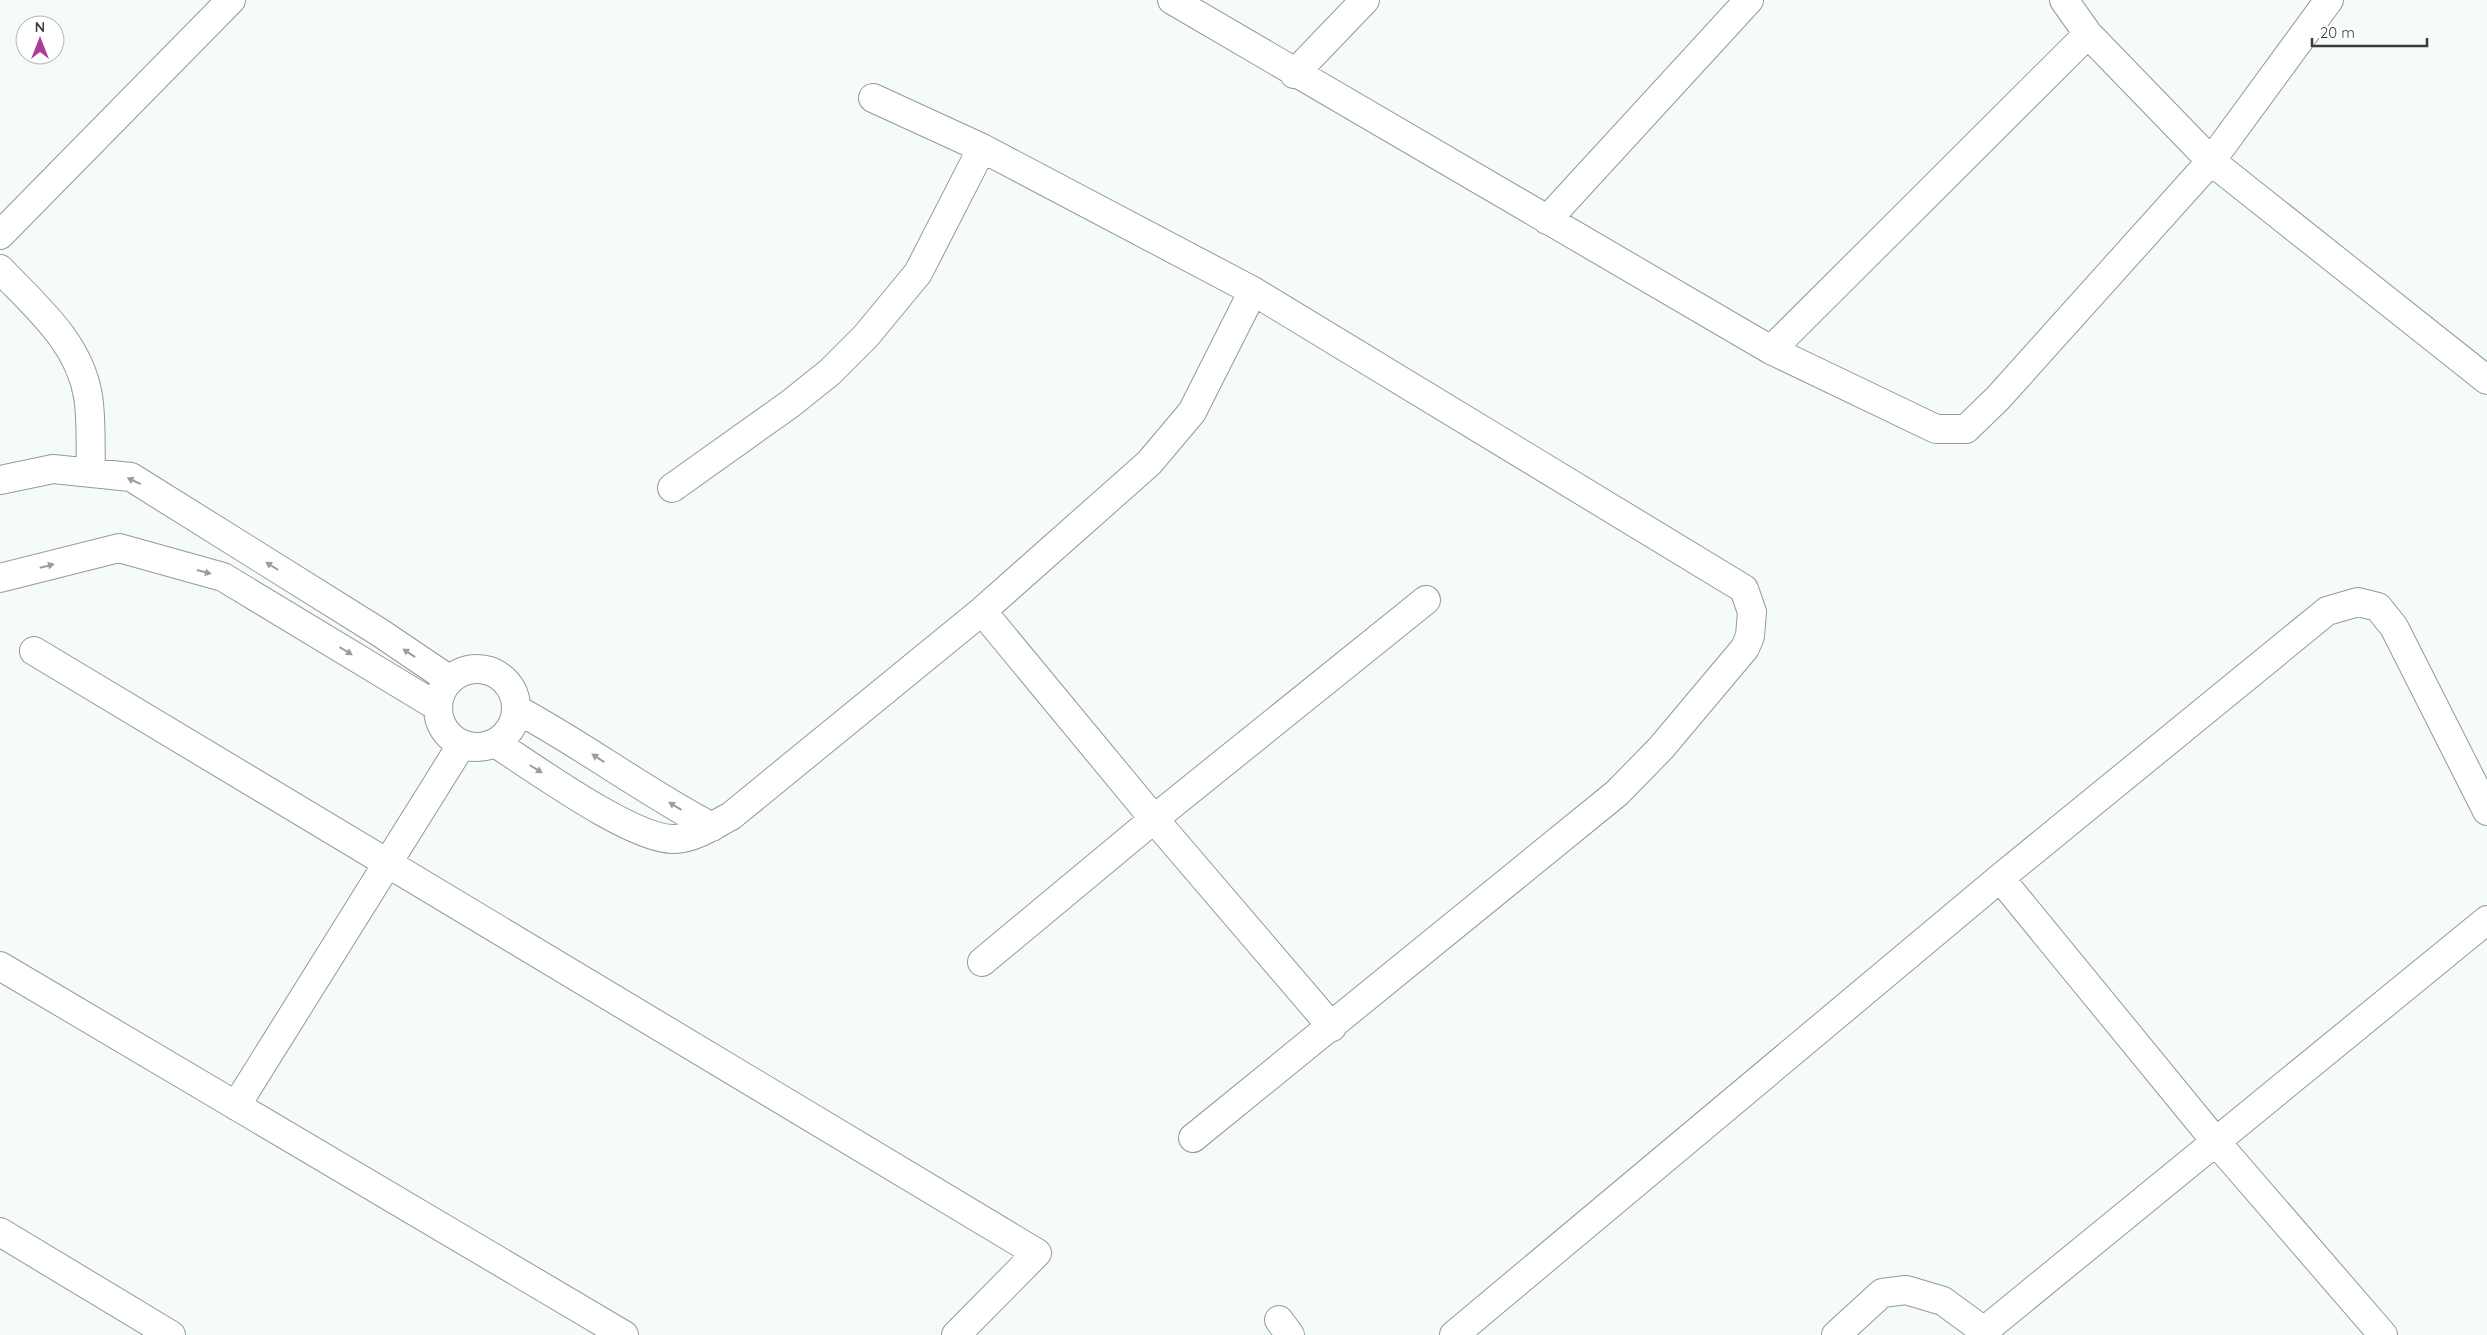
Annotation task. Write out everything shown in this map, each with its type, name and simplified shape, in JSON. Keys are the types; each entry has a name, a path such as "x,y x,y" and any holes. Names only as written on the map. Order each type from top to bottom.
{"street":[{"path":"0,235 231,0"},
{"path":"1172,0 1294,74 1771,350 1936,429 1966,429 1998,398 2211,161 2329,0"},
{"path":"1294,74 1365,0"},
{"path":"1547,220 1749,0"},
{"path":"2064,0 2088,34 2211,161 2487,380"},
{"path":"1771,350 2088,34"},
{"path":"873,98 982,148 1253,291 1744,589 1752,612 1750,636 1745,648 1661,748 1617,793 1332,1027 1193,1138"},
{"path":"672,488 790,404 830,372 866,336 918,273 982,148"},
{"path":"0,269 50,320 76,359 88,397 91,473"},
{"path":"495,743 639,831 675,839 693,835 731,816 982,611 1124,482 1149,464 1177,432 1200,397 1253,291"},
{"path":"0,480 53,468 131,478 379,632 450,680"},
{"path":"0,578 119,548 223,577 438,708"},
{"path":"982,962 1154,819 1426,600"},
{"path":"1454,1335 2000,878 2327,611 2358,602 2378,607 2394,627 2487,811"},
{"path":"982,611 1154,819 1332,1027"},
{"path":"34,651 1037,1253 956,1335"},
{"path":"482,669 497,674 510,686 516,701 516,718 508,733 495,743 478,747 462,744 449,736 441,723 438,708 441,693 450,680 464,671 482,669"},
{"path":"516,709 555,730 639,784 712,827"},
{"path":"236,1106 462,744"},
{"path":"2000,878 2217,1143 2383,1335"},
{"path":"1836,1335 1882,1293 1906,1290 1942,1301 1985,1333 2487,920"},
{"path":"0,966 624,1335"},
{"path":"0,1232 171,1335"}]}
